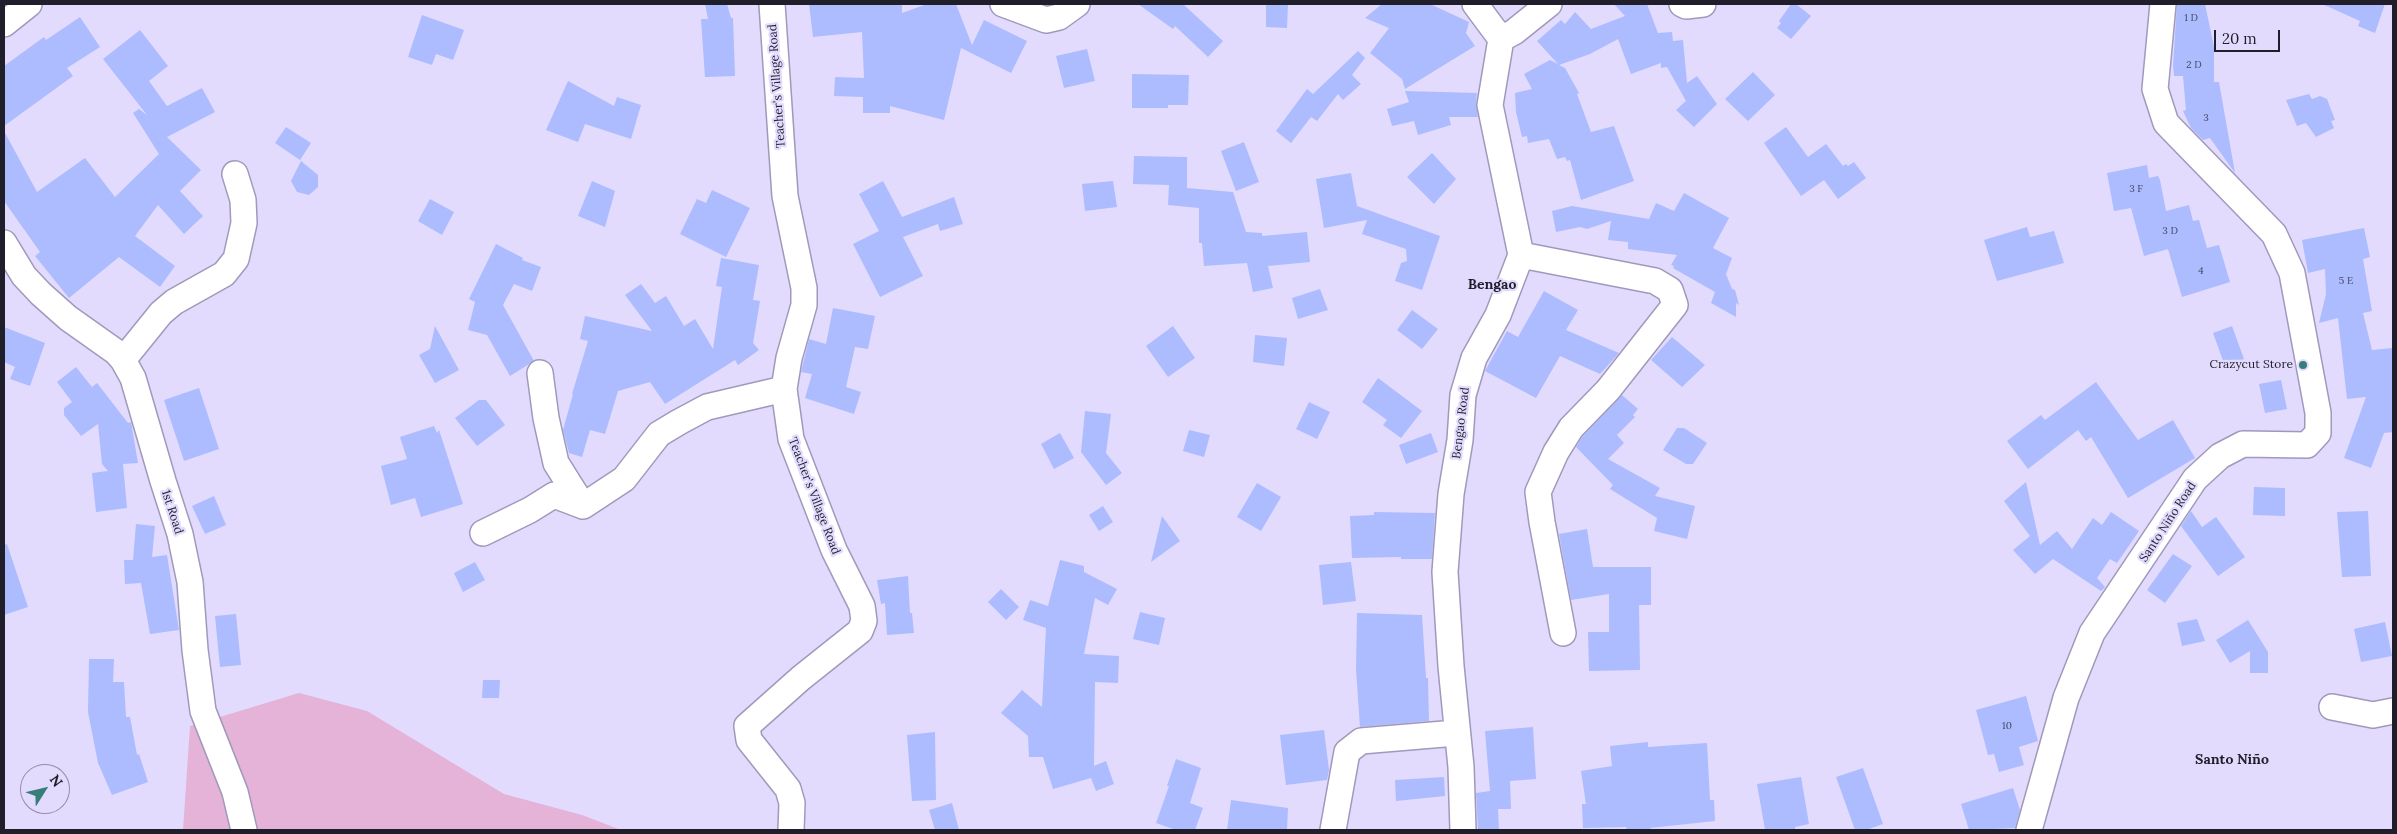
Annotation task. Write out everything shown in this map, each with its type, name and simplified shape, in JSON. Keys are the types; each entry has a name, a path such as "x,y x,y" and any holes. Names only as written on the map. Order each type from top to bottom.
{"street":[{"path":"4,24 29,4"},
{"name":"Teacher's Village Road","path":"772,4 785,196 804,288 804,305 789,358 784,389 791,439 834,550 862,606 864,621 860,631 801,678 747,726 749,740 788,790 792,803 791,830"},
{"path":"1003,4 1033,17 1046,20 1059,17 1078,4"},
{"path":"1475,4 1501,39 1490,105 1522,255 1655,281 1670,290 1675,305 1608,390 1571,428 1556,452 1538,492 1563,633"},
{"path":"1501,39 1514,32 1549,4"},
{"path":"1682,4 1686,6 1703,4"},
{"name":"Santo Niño Road","path":"2029,830 2066,698 2092,633 2196,479 2220,456 2243,444 2307,445 2318,433 2318,412 2292,273 2274,234 2166,122 2155,88 2163,4"},
{"path":"124,360 161,313 174,302 224,274 236,259 244,224 243,200 235,174"},
{"name":"1st Road","path":"4,243 24,276 41,294 68,318 124,360 133,378 180,534 190,582 195,650 203,711 235,792 244,830"},
{"name":"Bengao Road","path":"1463,830 1461,768 1456,733 1445,572 1451,494 1460,440 1462,395 1474,358 1498,315 1522,255"},
{"path":"540,373 546,418 556,463 583,506"},
{"path":"583,506 624,479 659,434 679,422 707,407 784,389"},
{"path":"483,533 514,519 554,495 583,506"},
{"path":"2332,707 2374,715 2393,711"},
{"path":"1333,830 1348,752 1361,741 1456,733"}],"shaded area":[{"path":"299,693 367,711 504,794 582,815 621,830 183,830 190,726"}],"building":[{"path":"705,4 727,4 731,18 733,18 735,76 705,77 701,19 708,19"},
{"path":"809,4 902,4 902,13 927,4 956,4 972,45 984,20 1027,41 1011,73 961,48 944,120 890,106 890,113 863,113 863,97 834,96 835,77 864,78 862,32 813,37"},
{"path":"1138,4 1183,4 1223,41 1208,57 1175,26 1173,29"},
{"path":"1266,4 1288,4 1287,28 1266,27"},
{"path":"1382,4 1430,4 1469,22 1466,33 1475,46 1405,89 1402,79 1370,53 1389,28 1365,18"},
{"path":"1614,4 1647,4 1658,33 1672,32 1673,41 1683,40 1687,83 1697,76 1717,104 1694,127 1676,110 1686,101 1667,67 1661,68 1661,63 1631,74 1618,39 1590,54 1559,65 1565,68 1579,93 1577,94 1591,132 1614,126 1634,181 1581,200 1570,160 1567,161 1565,157 1557,159 1549,139 1528,143 1527,136 1522,137 1516,112 1515,93 1532,89 1524,74 1550,60 1558,64 1537,41 1561,20 1565,24 1575,12 1591,29 1625,16"},
{"path":"1791,4 1796,4 1811,16 1791,39 1777,28 1781,23 1779,21"},
{"path":"2177,4 2205,4 2214,47 2214,82 2219,82 2235,173 2210,138 2203,140 2191,128 2183,111 2186,110 2183,76 2174,76 2173,66"},
{"path":"2322,4 2385,4 2375,33 2358,26 2360,21"},
{"path":"422,15 464,30 453,60 436,54 432,65 408,57"},
{"path":"80,17 100,47 67,68 73,76 4,126 4,66 44,37 46,40"},
{"path":"140,30 168,66 149,81 167,106 202,88 215,112 167,137 201,170 180,191 203,216 184,234 158,205 135,236 175,266 160,287 119,257 69,298 35,256 40,252 4,201 4,131 37,192 85,158 115,197 159,154 133,113 139,109 147,115 103,59"},
{"path":"1087,49 1095,81 1064,88 1056,56"},
{"path":"1358,51 1365,58 1352,75 1361,84 1343,100 1338,94 1317,121 1311,117 1291,143 1276,131 1307,89 1313,94"},
{"path":"1753,72 1775,95 1748,121 1725,99"},
{"path":"1132,74 1189,75 1188,105 1168,105 1168,108 1132,108"},
{"path":"568,81 614,106 617,97 641,105 631,139 585,124 578,142 546,130"},
{"path":"1405,91 1477,93 1478,117 1449,117 1451,125 1418,135 1414,121 1392,126 1387,109 1409,102"},
{"path":"2309,94 2312,99 2320,96 2327,99 2335,120 2331,121 2334,128 2316,137 2306,123 2297,126 2286,100"},
{"path":"286,127 311,143 300,160 275,143"},
{"path":"1786,127 1808,157 1826,144 1843,166 1846,164 1848,166 1854,162 1866,178 1838,199 1824,180 1801,196 1764,143"},
{"path":"1244,142 1259,182 1236,191 1221,151"},
{"path":"1432,153 1456,179 1434,204 1407,177"},
{"path":"1134,156 1187,157 1187,188 1233,192 1246,232 1262,233 1262,236 1307,232 1310,262 1268,266 1273,288 1253,292 1247,263 1204,266 1202,243 1199,243 1199,208 1168,205 1169,185 1133,184"},
{"path":"301,161 318,175 318,187 309,195 297,192 291,181"},
{"path":"2147,165 2149,178 2158,176 2160,180 2166,211 2189,205 2193,221 2199,220 2207,248 2219,245 2230,282 2182,297 2168,249 2144,256 2131,208 2114,211 2107,173"},
{"path":"1351,173 1357,206 1440,236 1422,290 1395,281 1401,263 1407,261 1406,249 1362,234 1367,220 1324,228 1316,179"},
{"path":"592,181 615,191 605,227 578,216"},
{"path":"883,181 902,217 954,197 963,224 940,231 938,224 903,237 923,276 880,297 853,244 879,231 859,194"},
{"path":"1113,181 1117,207 1085,211 1082,184"},
{"path":"712,190 750,208 726,257 680,234 697,199 706,203"},
{"path":"1684,193 1729,218 1713,248 1732,258 1726,274 1732,289 1735,290 1739,305 1736,303 1736,317 1711,303 1715,292 1673,268 1674,266 1671,265 1677,255 1628,249 1628,242 1608,240 1611,221 1587,229 1580,227 1556,232 1552,211 1572,206 1649,219 1656,203 1674,211"},
{"path":"430,199 454,212 442,235 418,221"},
{"path":"2027,227 2030,237 2054,231 2064,263 1997,281 1984,240"},
{"path":"2364,228 2370,257 2363,259 2372,311 2363,313 2372,350 2393,348 2393,432 2384,433 2371,468 2344,458 2366,397 2347,399 2338,318 2319,323 2326,294 2325,269 2308,273 2302,240"},
{"path":"496,244 523,258 522,260 541,267 532,291 514,284 503,305 534,361 510,376 487,335 468,330 475,302 469,299"},
{"path":"721,258 759,265 753,300 760,301 753,343 759,350 738,365 735,360 665,404 650,382 618,391 605,434 590,430 582,457 569,453 563,430 588,341 580,339 585,316 652,331 625,295 641,284 655,303 666,296 684,326 695,319 713,349 722,287 716,286"},
{"path":"1320,289 1328,310 1298,319 1292,298"},
{"path":"1544,291 1578,310 1566,330 1619,353 1600,374 1560,356 1536,398 1485,371 1507,331 1518,337"},
{"path":"833,308 875,316 868,349 855,347 846,387 861,392 854,414 805,398 812,374 801,372 809,339 826,344"},
{"path":"1412,310 1438,329 1422,349 1397,330"},
{"path":"435,326 459,370 435,383 419,355 430,349"},
{"path":"1173,326 1195,358 1168,377 1146,346"},
{"path":"2232,326 2244,359 2225,366 2213,333"},
{"path":"4,327 45,343 30,386 10,379 15,367 4,362"},
{"path":"1255,335 1287,338 1284,366 1253,362"},
{"path":"1672,337 1705,365 1682,387 1651,360"},
{"path":"76,367 92,387 97,383 128,423 131,422 138,463 123,464 127,508 96,512 92,473 108,471 102,464 98,424 81,436 64,415 64,408 72,402 57,382"},
{"path":"1378,378 1422,411 1401,438 1383,425 1387,420 1362,402"},
{"path":"2281,380 2287,409 2265,413 2259,384"},
{"path":"2096,382 2138,440 2173,420 2195,458 2128,498 2091,437 2086,441 2078,430 2028,469 2007,441 2041,415 2045,420"},
{"path":"199,388 219,449 184,461 164,400"},
{"path":"1622,395 1638,409 1633,415 1635,417 1617,435 1624,443 1608,459 1660,488 1655,496 1695,506 1687,539 1654,531 1657,518 1610,489 1613,485 1576,447 1582,437"},
{"path":"479,400 486,400 505,425 477,446 455,418"},
{"path":"1309,402 1330,412 1317,439 1296,429"},
{"path":"1085,411 1111,414 1106,453 1122,473 1106,485 1081,452"},
{"path":"434,426 437,433 439,430 463,504 421,517 415,498 391,505 381,466 407,459 400,437"},
{"path":"1677,428 1684,428 1707,443 1693,464 1686,464 1663,450"},
{"path":"1189,430 1210,435 1204,457 1183,451"},
{"path":"1060,433 1074,458 1054,469 1041,444"},
{"path":"1431,433 1438,452 1406,464 1399,445"},
{"path":"2026,482 2040,545 2057,531 2072,549 2093,518 2102,525 2111,512 2139,531 2117,563 2110,559 2097,578 2105,587 2101,591 2053,559 2035,574 2013,550 2030,536 2004,501"},
{"path":"1257,483 1281,497 1261,531 1237,517"},
{"path":"2254,487 2285,488 2285,516 2253,515"},
{"path":"214,496 226,525 205,534 192,506"},
{"path":"1103,506 1113,522 1099,531 1089,515"},
{"path":"2191,511 2202,527 2216,517 2245,557 2218,576 2181,526"},
{"path":"2368,511 2371,576 2342,577 2337,512"},
{"path":"1374,512 1435,513 1432,559 1401,559 1401,557 1352,558 1350,516 1374,515"},
{"path":"1162,516 1180,541 1151,562"},
{"path":"136,524 155,526 152,557 167,555 179,630 150,634 141,583 125,584 124,560 133,560"},
{"path":"1587,529 1593,567 1651,567 1651,605 1639,605 1640,670 1589,671 1588,632 1609,632 1609,594 1571,600 1559,534"},
{"path":"7,544 28,607 4,615 4,545"},
{"path":"2173,554 2192,566 2165,603 2147,590"},
{"path":"1060,560 1084,566 1084,572 1117,589 1108,605 1095,598 1084,654 1119,656 1118,683 1095,682 1094,766 1106,761 1114,784 1096,791 1091,778 1053,789 1043,757 1029,757 1028,736 1001,713 1022,690 1042,707 1046,628 1023,620 1030,600 1048,606"},
{"path":"475,562 485,580 463,592 454,573"},
{"path":"1351,562 1356,601 1323,605 1319,565"},
{"path":"908,576 910,613 912,613 914,633 887,635 885,603 881,604 877,580"},
{"path":"1001,589 1019,607 1006,620 988,602"},
{"path":"1140,612 1165,618 1159,645 1133,639"},
{"path":"1357,613 1422,615 1426,678 1428,678 1429,721 1360,727 1356,669"},
{"path":"236,614 241,665 220,667 215,616"},
{"path":"2197,619 2205,641 2182,646 2177,623"},
{"path":"2248,620 2268,652 2268,673 2250,673 2250,651 2230,663 2216,640"},
{"path":"2385,622 2392,656 2361,662 2354,629"},
{"path":"89,659 114,659 113,682 124,682 126,717 130,717 137,755 139,754 148,782 112,795 98,763 88,712"},
{"path":"483,680 500,680 499,698 482,698"},
{"path":"2026,696 2038,741 2019,747 2024,765 1999,772 1994,754 1988,755 1976,710"},
{"path":"1533,727 1536,779 1510,781 1511,809 1498,809 1499,830 1478,830 1476,793 1490,791 1485,731"},
{"path":"1324,730 1329,770 1327,780 1286,785 1280,735"},
{"path":"935,732 936,800 912,801 907,735"},
{"path":"1648,742 1648,747 1707,743 1710,800 1714,800 1715,821 1650,828 1651,830 1627,830 1626,827 1583,828 1582,804 1586,804 1581,771 1612,766 1610,746"},
{"path":"1176,759 1201,768 1190,803 1203,808 1195,830 1176,830 1156,823"},
{"path":"1863,768 1883,824 1866,830 1855,830 1836,777"},
{"path":"1444,777 1445,796 1396,801 1395,780"},
{"path":"1801,777 1809,824 1795,827 1795,830 1765,830 1757,784"},
{"path":"2013,788 2020,810 2015,828 1969,830 1961,804"},
{"path":"1231,800 1288,808 1287,830 1227,830"},
{"path":"952,803 959,830 935,830 929,810"}],"place":[{"name":"Crazycut Store","path":"2303,365"}],"district":[{"name":"Bengao","path":"1492,285"},
{"name":"Santo Niño","path":"2232,760"}]}
